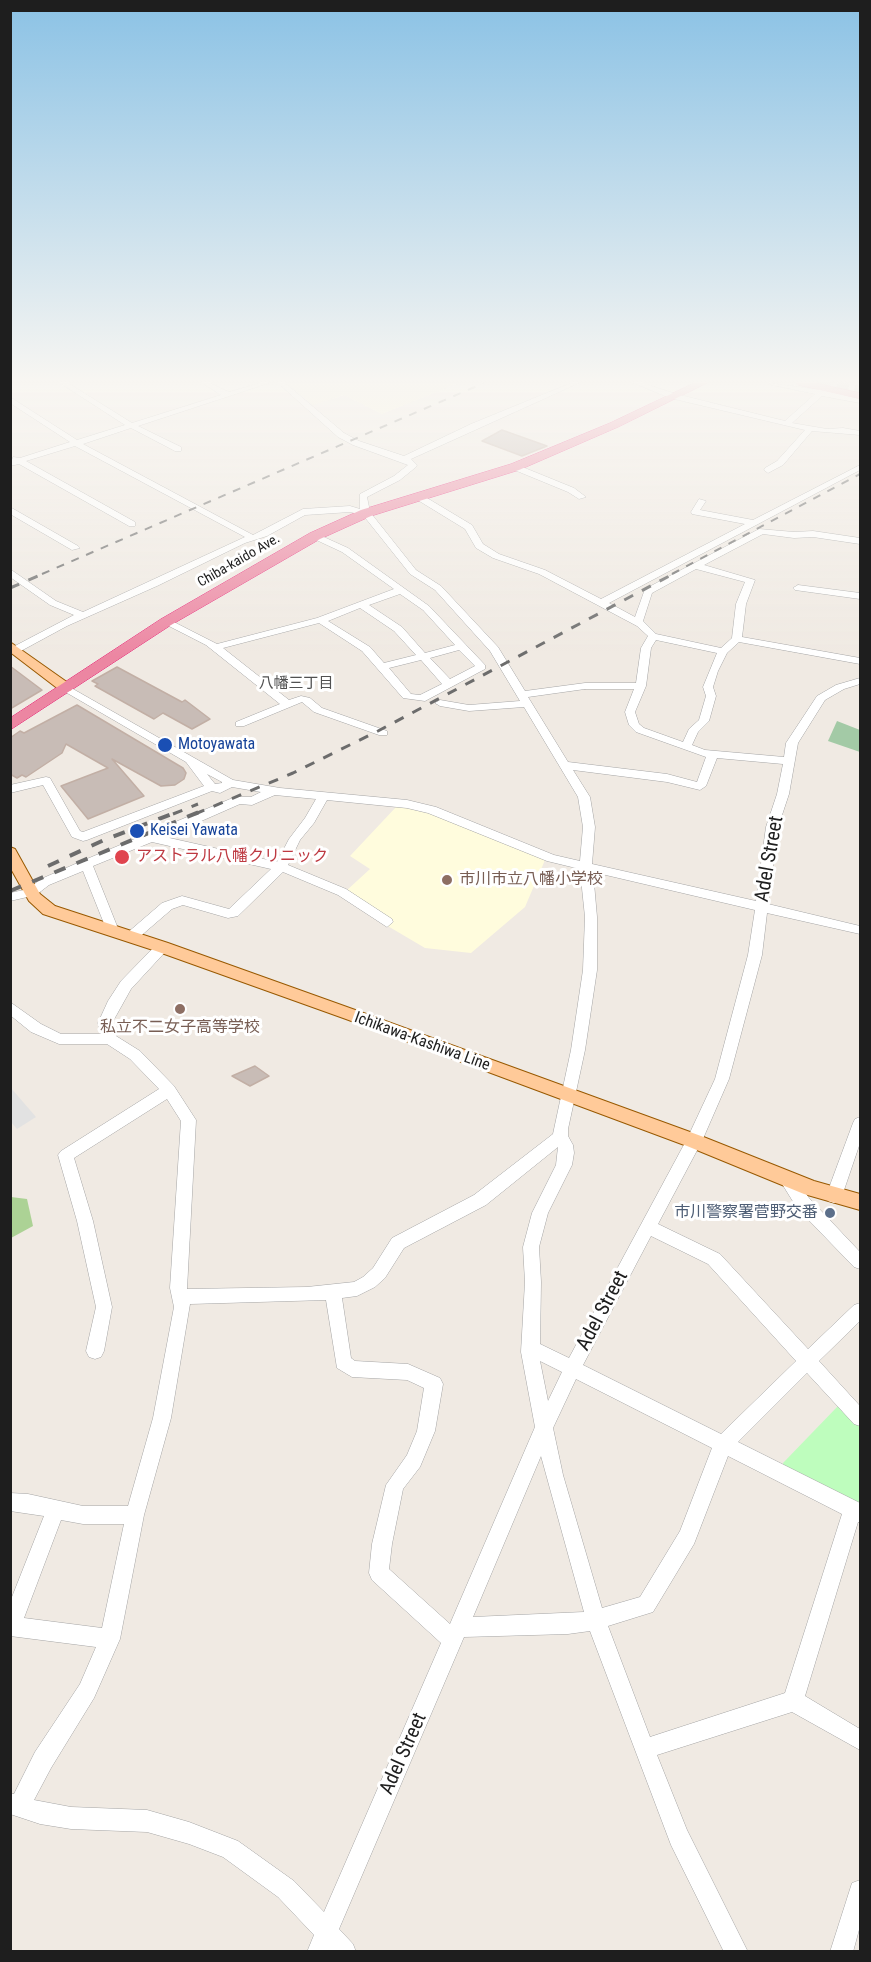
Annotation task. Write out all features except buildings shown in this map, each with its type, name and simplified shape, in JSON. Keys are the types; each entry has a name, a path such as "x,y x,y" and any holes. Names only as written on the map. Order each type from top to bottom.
{"highway":[{"name":"Chiba-kaido Ave.","path":"10,725 166,622 315,536 366,513 491,475"}],"main road":[{"path":"12,648 66,688"},
{"name":"Ichikawa-Kashiwa Line","path":"10,852 17,876 49,910 162,947 568,1095 694,1141 828,1194 861,1202"}],"street":[{"path":"37,475 132,524"},
{"path":"135,475 251,537"},
{"path":"400,475 363,496 366,513 413,572 438,588 487,640 505,663 584,797 589,827 586,868 591,917 590,970 560,1137 566,1154 564,1166 537,1222 531,1247 533,1282 530,1352 554,1475 596,1620 679,1837 737,1952"},
{"path":"533,475 571,490 582,498"},
{"path":"600,604 847,475"},
{"path":"419,497 469,527 479,546 496,556 542,572 638,623 653,636 723,651"},
{"path":"702,501 695,512 756,523"},
{"path":"12,648 251,537 264,534 303,512 350,509 366,513"},
{"path":"10,510 75,548"},
{"path":"638,623 648,591 762,531 794,535 813,534 861,541"},
{"path":"315,536 345,550 426,608 481,667 421,699 407,696 366,649 320,620"},
{"path":"686,747 693,732 704,721 711,696 708,687 723,651 737,639 741,604 750,580 695,566"},
{"path":"10,572 53,603 82,615"},
{"path":"798,588 861,596"},
{"path":"216,647 320,620 363,606 401,590"},
{"path":"363,606 398,629 449,685"},
{"path":"166,622 197,635 216,647 287,704"},
{"path":"653,636 646,648 641,686 630,712 634,725 703,753 788,761"},
{"path":"737,639 861,661"},
{"path":"382,667 462,646"},
{"name":"Adel Street","path":"323,1941 545,1426 572,1369 694,1141 715,1096 729,1056 755,955 772,826 783,794 788,761 797,733 821,698 840,687 858,682"},
{"path":"440,703 469,708 593,686 641,686"},
{"path":"66,688 228,783 274,791 385,801 432,810 522,848 586,868 861,930"},
{"path":"240,724 302,699 318,710 382,733"},
{"path":"564,765 667,778 700,786 708,771 713,753"},
{"path":"190,760 211,787"},
{"path":"10,789 46,781 76,834 83,837 211,787 220,789 228,783"},
{"path":"10,897 32,892 45,882 239,800 252,801 274,791"},
{"path":"131,937 167,906 182,900 228,914 233,913 281,867 295,839 315,813 323,796"},
{"path":"152,838 281,867 342,892 387,922"},
{"path":"86,864 113,931"},
{"path":"110,1039 105,1023 113,1005 126,985 162,947"},
{"path":"10,1007 36,1028 59,1040 110,1039 135,1054 169,1090 189,1120 178,1288 182,1307 162,1418 135,1515 110,1639 87,1691 15,1805 40,1813 71,1818 147,1821 204,1838 230,1849 257,1866 286,1889 323,1941 345,1952"},
{"path":"95,1351 104,1307 85,1221 66,1155 169,1090"},
{"path":"812,1212 828,1194 861,1123"},
{"path":"180,1297 333,1292 357,1289 379,1273 398,1243 480,1200 560,1137"},
{"path":"787,1179 812,1212 861,1262"},
{"path":"648,1227 714,1259 861,1418"},
{"path":"333,1292 343,1362 352,1369 408,1372 434,1384 426,1431 414,1461 395,1485 382,1544 379,1573 457,1634 596,1620 646,1605 687,1538 723,1444 861,1310"},
{"path":"530,1352 538,1351 857,1511 793,1701"},
{"path":"10,1502 83,1515 135,1515"},
{"path":"56,1509 11,1626 110,1639"},
{"path":"644,1749 793,1701 861,1740"},
{"path":"841,1952 861,1891"}],"shaded area":[{"name":"市川市立八幡小学校","path":"397,806 436,815 545,860 525,907 471,953 425,948 386,925 346,891 370,869 350,856"},
{"path":"11,1088 36,1117 17,1129 11,1122"}],"green space":[{"path":"837,721 860,730 860,752 828,741"},
{"path":"11,1197 27,1199 33,1226 11,1238"},
{"path":"838,1406 845,1406 860,1424 860,1505 784,1467 783,1463"}],"railway":[{"path":"42,574 272,475"},
{"path":"672,574 859,475"},
{"path":"10,588 45,573"},
{"path":"195,814 293,773 378,731 675,573"},
{"path":"173,814 198,804"},
{"path":"48,866 104,840 177,812"},
{"path":"10,891 199,812"}],"place":[{"name":"Motoyawata","path":"165,745"},
{"name":"Keisei Yawata","path":"137,831"},
{"name":"アストラル八幡クリニック","path":"122,857"},
{"name":"市川市立八幡小学校","path":"447,880"},
{"name":"私立不二女子高等学校","path":"180,1009"},
{"name":"市川警察署菅野交番","path":"830,1213"}],"district":[{"name":"八幡三丁目","path":"296,684"}]}
